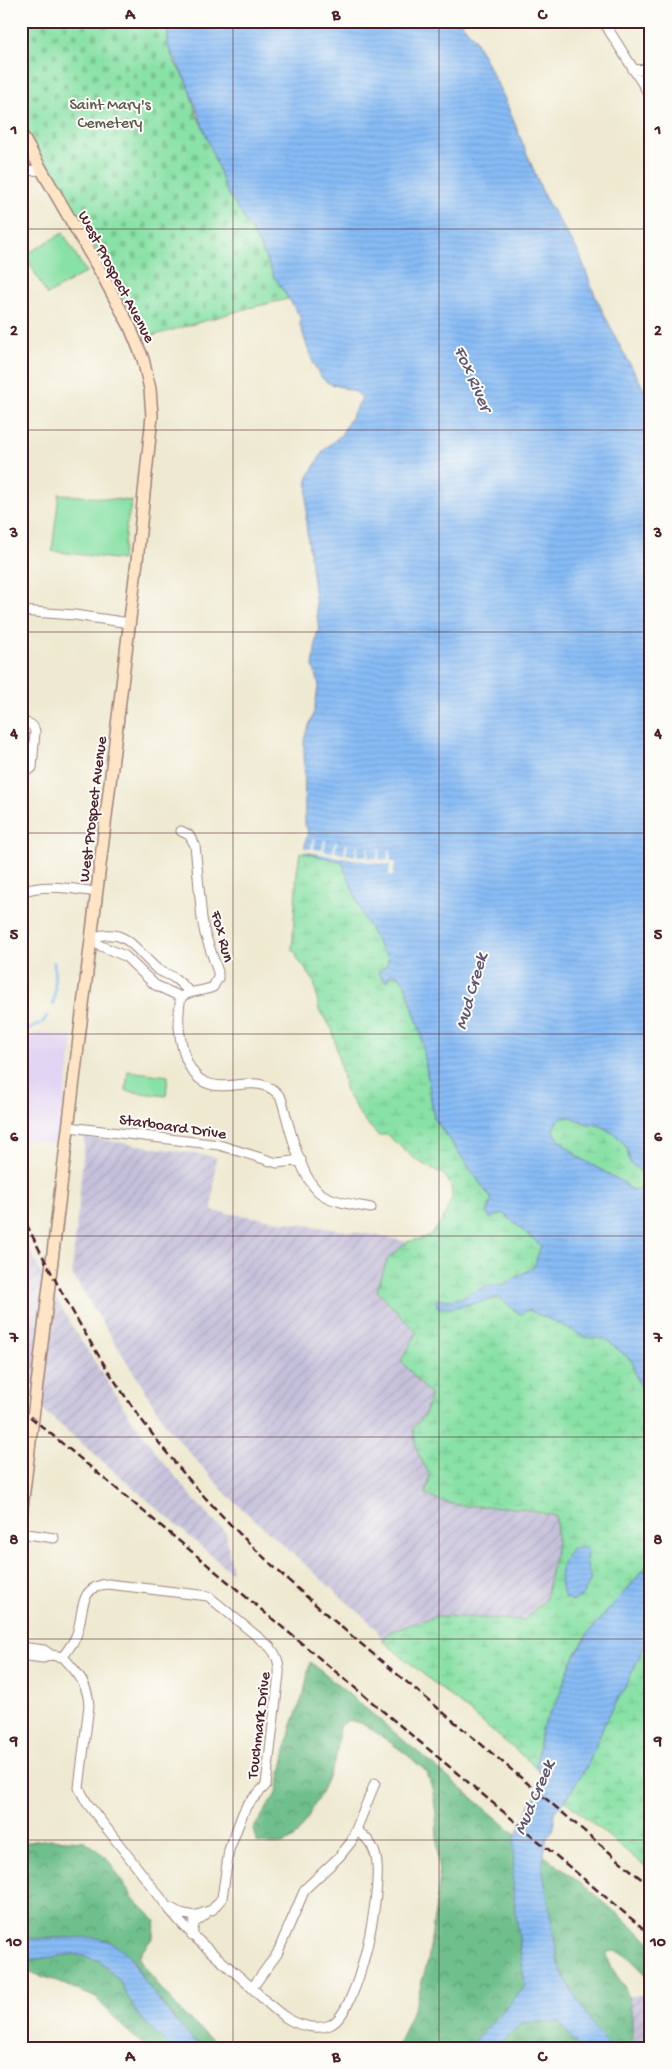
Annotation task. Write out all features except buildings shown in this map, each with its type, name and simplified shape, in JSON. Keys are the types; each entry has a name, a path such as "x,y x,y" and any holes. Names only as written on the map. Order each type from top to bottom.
{"main road":[{"name":"West Prospect Avenue","path":"21,134 130,327 147,376 152,404 152,426 130,623 21,1516"}],"street":[{"path":"603,21 651,97"},
{"path":"633,70 651,69"},
{"path":"21,171 41,170"},
{"path":"21,611 74,615 130,623"},
{"path":"21,724 32,725 36,731 32,768 26,771 21,770"},
{"name":"Fox Run","path":"181,831 189,835 195,845 202,920 218,972 218,978 212,987 185,994"},
{"path":"21,892 38,887 97,892"},
{"path":"103,934 126,938 156,968 174,977 185,994 155,985 125,956 101,946 92,938 103,934"},
{"path":"185,994 178,1012 178,1028 185,1059 192,1073 212,1085 260,1084 274,1090 281,1098 301,1160 308,1177 317,1191 332,1199 371,1208"},
{"name":"Starboard Drive","path":"69,1127 219,1145 277,1163 301,1160"},
{"path":"21,1533 54,1538"},
{"name":"Touchmark Drive","path":"63,1657 76,1637 86,1596 97,1587 108,1584 208,1596 276,1654 280,1674 266,1785 252,1799 243,1814 229,1850 222,1898 209,1912 194,1923 192,1936"},
{"path":"21,1647 44,1650 51,1655 63,1657 85,1683 89,1705 79,1788 81,1794 192,1936 277,2012 302,2025 320,2027 329,2025 341,2016 360,1970 369,1937 377,1891 376,1857 368,1840 356,1830"},
{"path":"21,1655 43,1658 51,1655"},
{"path":"252,1988 277,1954 305,1889 339,1857 351,1842 375,1783"},
{"path":"167,1906 186,1915 194,1916 209,1912"}],"shaded area":[{"path":"38,1033 73,1037 58,1144 21,1139 21,1041"},
{"path":"85,1137 216,1157 212,1211 387,1237 407,1242 387,1260 407,1321 417,1333 418,1379 430,1395 425,1414 413,1429 418,1452 429,1469 429,1486 439,1502 470,1506 503,1507 556,1516 557,1543 546,1598 524,1620 436,1616 389,1632 383,1641 375,1627 227,1495 169,1429 72,1274"},
{"path":"21,1232 41,1273 126,1411 160,1458 198,1504 226,1533 232,1573 21,1391"},
{"path":"651,1989 651,2048 631,2048 633,2030 628,1997 644,1994"}],"green space":[{"name":"Saint Mary's Cemetery","path":"21,21 165,21 168,27 168,46 174,61 187,83 196,113 274,276 288,299 249,308 145,338 113,279 21,122"},
{"path":"63,233 86,272 47,295 25,255"},
{"path":"59,494 132,501 126,527 122,560 52,551"},
{"path":"300,852 342,861 363,916 381,949 389,957 387,965 378,972 384,981 388,980 391,974 398,975 405,984 421,1033 434,1118 492,1200 487,1212 490,1218 503,1213 541,1246 534,1267 503,1285 488,1286 457,1299 443,1299 437,1307 452,1308 499,1298 520,1314 528,1310 563,1325 584,1337 606,1339 633,1362 640,1384 651,1393 651,1562 588,1633 571,1663 557,1701 541,1729 536,1767 383,1641 389,1632 436,1616 525,1620 546,1598 557,1543 556,1516 515,1508 453,1504 425,1494 429,1477 417,1450 413,1429 425,1414 430,1395 401,1361 417,1333 377,1291 387,1260 407,1242 430,1236 442,1221 452,1198 451,1185 444,1175 416,1160 386,1134 379,1136 362,1118 346,1092 332,1029 319,1010 314,981 297,958 297,954 292,950"},
{"path":"128,1071 168,1076 166,1096 126,1091"},
{"path":"563,1117 571,1117 588,1124 599,1125 615,1134 627,1148 630,1163 643,1173 650,1182 642,1189 632,1190 625,1186 626,1184 576,1156 564,1142 560,1141 553,1130 556,1122"},
{"path":"651,1638 651,1871 565,1801 589,1763 604,1724 625,1687 644,1647"},
{"path":"310,1662 517,1835 592,1892 651,1943 651,1976 649,1977 625,1955 613,1951 607,1952 612,1968 625,1988 629,2000 632,2020 631,2048 608,2048 581,2007 559,1967 546,1890 513,1889 525,1987 468,2048 397,2048 417,1999 428,1960 439,1883 436,1814 433,1792 427,1772 405,1753 364,1724 348,1720 339,1727 336,1758 303,1826 291,1840 283,1844 257,1842 254,1828 277,1792 291,1727 304,1693"},
{"path":"49,1839 85,1841 106,1857 134,1899 156,1921 153,1937 138,1957 158,1985 186,2017 222,2048 202,2048 188,2036 143,1979 132,1958 103,1940 66,1938 21,1939 21,1843"},
{"path":"74,1954 98,1960 119,1980 138,2015 170,2048 147,2048 125,2029 96,1998 57,1981 21,1970 21,1961"},
{"path":"558,2021 580,2048 494,2048 522,2023"}],"water":[{"path":"165,21 460,21 474,38 503,95 545,198 579,253 596,298 622,350 651,401 651,1001 646,1013 651,1025 651,1393 640,1384 633,1362 606,1339 584,1337 563,1325 528,1310 520,1314 499,1298 452,1308 437,1307 436,1299 457,1299 486,1286 503,1285 534,1267 541,1246 503,1213 490,1219 487,1212 492,1200 434,1118 421,1033 405,984 398,975 394,974 389,976 386,982 378,972 387,965 389,957 381,949 363,916 342,862 304,852 308,830 305,825 304,741 313,715 319,685 313,666 317,633 319,632 306,523 308,477 324,450 341,435 362,398 355,392 327,382 318,372 300,325 301,318 274,276 259,243 226,190 187,83 168,46 168,27","holes":["563,1117 571,1117 588,1124 599,1125 615,1134 627,1148 630,1163 643,1173 650,1182 642,1189 632,1190 625,1186 626,1184 576,1156 575,1153 563,1144 564,1142 560,1141 553,1130 556,1122"]},
{"path":"572,1548 588,1548 586,1561 591,1579 583,1595 574,1601 565,1598 560,1578 562,1566"},
{"path":"651,1562 651,1638 644,1647 625,1687 604,1724 589,1763 565,1801 554,1812 555,1822 553,1830 547,1837 542,1866 559,1967 581,2007 609,2048 580,2048 558,2021 522,2023 494,2048 468,2048 525,1987 513,1889 514,1840 533,1799 542,1791 545,1780 536,1767 541,1729 557,1701 571,1663 588,1633"},
{"path":"91,1938 105,1940 126,1952 171,2016 202,2048 170,2048 138,2015 119,1980 98,1960 74,1954 21,1961 21,1939"}],"pier":[{"path":"313,838 315,839 314,849 322,850 324,840 326,840 324,851 333,852 335,842 337,842 335,852 344,854 346,843 348,844 346,854 355,856 358,845 357,856 366,857 369,847 368,858 377,859 379,848 379,859 387,861 389,850 391,850 390,861 395,862 393,876 389,875 390,865 301,851 304,848 311,849"}],"waterway":[{"path":"53,1004 55,991 54,962"},
{"path":"26,1031 43,1022 47,1016"}],"railway":[{"path":"21,1213 72,1311 131,1405 176,1464 206,1498 269,1562 336,1622 651,1887"},
{"path":"21,1409 651,1935"}],"water label":[{"name":"Fox River","path":"474,378"},
{"name":"Mud Creek","path":"470,991"},
{"name":"Mud Creek","path":"533,1797"}]}
